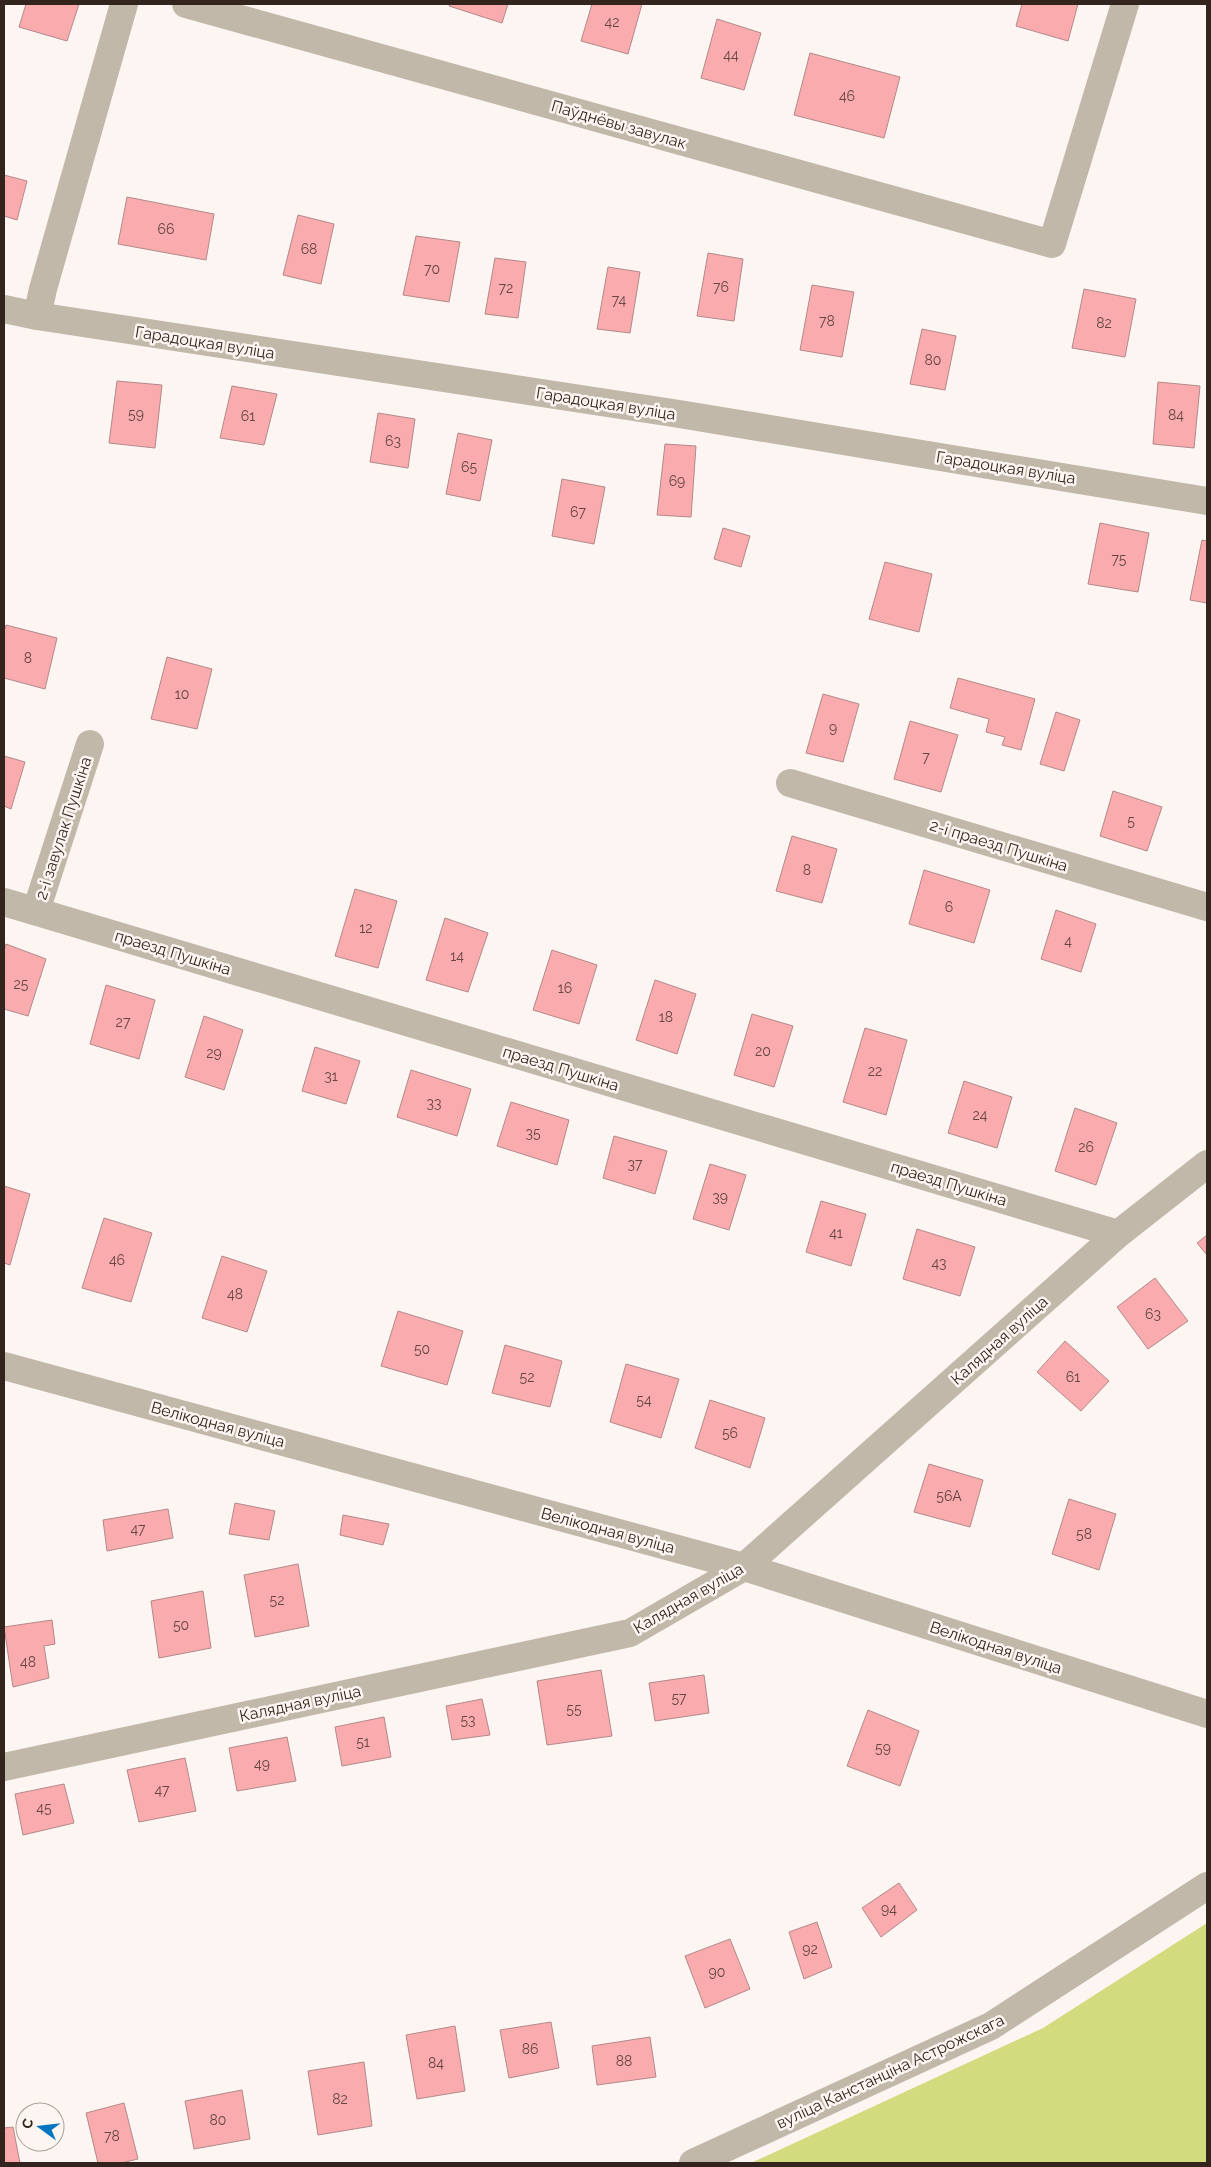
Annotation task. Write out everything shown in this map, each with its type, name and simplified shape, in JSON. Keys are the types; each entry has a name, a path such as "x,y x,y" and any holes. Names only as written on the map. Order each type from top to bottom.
{"street":[{"path":"37,316 124,4"},
{"name":"Паўднёвы завулак","path":"186,4 1052,244 1125,4"},
{"name":"Гарадоцкая вуліца","path":"4,309 37,316 1031,470 1207,501"},
{"name":"2-і завулак Пушкіна","path":"36,912 90,744"},
{"name":"2-і праезд Пушкіна","path":"790,783 1207,907"},
{"name":"праезд Пушкіна","path":"4,902 1118,1234"},
{"name":"Калядная вуліца","path":"4,1767 630,1633 744,1567 1118,1234 1207,1164"},
{"name":"Велікодная вуліца","path":"4,1366 744,1567 1207,1714"},
{"name":"вуліца Канстанціна Астрожскага","path":"693,2163 991,2026 1207,1886"}],"green space":[{"path":"1207,1923 1207,2163 751,2163 1043,2028"}],"building":[{"path":"26,4 79,4 67,41 19,27"},
{"path":"450,4 508,4 502,23 449,6"},
{"path":"592,4 642,4 628,54 581,41"},
{"path":"1022,4 1078,4 1068,41 1016,26"},
{"path":"717,19 761,33 744,90 701,78"},
{"path":"810,53 900,77 884,138 794,115"},
{"path":"4,175 27,181 17,220 4,216"},
{"path":"127,197 214,214 206,260 118,244"},
{"path":"298,215 334,224 321,284 283,275"},
{"path":"416,236 460,242 449,302 403,295"},
{"path":"708,253 743,259 734,321 697,316"},
{"path":"495,258 526,262 518,318 485,314"},
{"path":"608,267 640,272 630,333 597,329"},
{"path":"812,285 854,292 842,357 800,350"},
{"path":"1084,289 1136,299 1125,357 1072,348"},
{"path":"922,329 956,336 945,390 910,384"},
{"path":"117,381 162,385 155,448 109,443"},
{"path":"1158,382 1200,386 1194,448 1153,444"},
{"path":"232,386 277,394 264,445 220,438"},
{"path":"378,413 415,419 408,468 370,462"},
{"path":"458,433 492,440 480,501 446,494"},
{"path":"665,444 696,446 691,517 657,515"},
{"path":"562,479 605,487 594,544 552,536"},
{"path":"1100,523 1149,533 1138,592 1088,584"},
{"path":"723,528 750,536 741,567 714,559"},
{"path":"1202,540 1207,541 1207,603 1190,600"},
{"path":"885,562 932,574 919,632 869,619"},
{"path":"6,625 57,638 45,689 4,678 4,632"},
{"path":"167,657 212,669 197,729 151,719"},
{"path":"958,678 1035,699 1021,750 1002,745 1005,737 986,732 989,719 950,708"},
{"path":"823,694 859,704 843,762 806,753"},
{"path":"1056,712 1080,720 1064,771 1040,764"},
{"path":"910,721 958,735 941,792 894,779"},
{"path":"4,756 25,762 11,809 4,806"},
{"path":"1113,791 1162,807 1147,851 1100,836"},
{"path":"792,836 837,849 822,903 776,891"},
{"path":"924,870 990,890 974,943 909,924"},
{"path":"355,889 397,901 378,968 335,956"},
{"path":"1056,910 1096,924 1081,972 1041,959"},
{"path":"445,918 488,933 468,992 426,980"},
{"path":"6,944 46,959 28,1016 4,1009 4,951"},
{"path":"552,950 597,965 579,1024 533,1010"},
{"path":"655,980 696,994 677,1054 636,1040"},
{"path":"106,985 155,1000 139,1059 90,1044"},
{"path":"752,1014 793,1026 774,1087 734,1075"},
{"path":"204,1016 243,1030 224,1090 185,1077"},
{"path":"865,1028 907,1040 886,1115 843,1102"},
{"path":"315,1047 360,1061 346,1104 302,1091"},
{"path":"411,1070 471,1089 457,1136 397,1117"},
{"path":"964,1081 1012,1097 997,1148 948,1133"},
{"path":"511,1102 569,1120 557,1165 497,1146"},
{"path":"1075,1108 1117,1123 1096,1185 1055,1171"},
{"path":"614,1136 667,1151 655,1194 603,1178"},
{"path":"710,1164 746,1175 729,1230 693,1219"},
{"path":"4,1186 30,1194 10,1265 4,1263"},
{"path":"821,1201 866,1214 851,1266 806,1252"},
{"path":"104,1218 152,1233 131,1302 82,1288"},
{"path":"917,1229 975,1247 960,1296 903,1279"},
{"path":"1207,1235 1207,1255 1197,1243"},
{"path":"222,1256 267,1271 247,1332 202,1318"},
{"path":"1155,1278 1188,1321 1148,1349 1117,1307"},
{"path":"398,1311 463,1331 447,1385 381,1366"},
{"path":"1065,1341 1109,1381 1081,1411 1037,1372"},
{"path":"505,1345 562,1361 550,1407 492,1393"},
{"path":"626,1364 679,1379 661,1438 610,1422"},
{"path":"710,1400 765,1418 750,1468 695,1448"},
{"path":"929,1464 983,1480 970,1527 914,1512"},
{"path":"1069,1499 1116,1514 1099,1570 1052,1554"},
{"path":"235,1503 275,1511 269,1540 229,1534"},
{"path":"168,1509 173,1538 107,1551 103,1520"},
{"path":"343,1515 389,1524 383,1545 340,1535"},
{"path":"298,1564 309,1626 255,1637 244,1575"},
{"path":"203,1591 211,1648 159,1658 151,1601"},
{"path":"52,1620 55,1644 44,1646 49,1678 13,1687 4,1627"},
{"path":"601,1670 612,1736 547,1745 537,1681"},
{"path":"704,1675 709,1713 655,1721 649,1683"},
{"path":"482,1699 490,1735 452,1740 446,1706"},
{"path":"868,1710 919,1731 900,1786 847,1766"},
{"path":"384,1717 391,1757 342,1766 335,1727"},
{"path":"287,1737 296,1781 237,1791 229,1748"},
{"path":"185,1758 196,1811 139,1822 127,1770"},
{"path":"64,1784 74,1823 23,1835 15,1794"},
{"path":"899,1883 917,1910 881,1937 862,1908"},
{"path":"817,1922 832,1967 804,1979 789,1932"},
{"path":"730,1939 750,1989 705,2008 685,1956"},
{"path":"551,2022 559,2068 509,2078 500,2030"},
{"path":"455,2026 465,2091 417,2099 406,2035"},
{"path":"650,2037 656,2077 597,2085 592,2046"},
{"path":"364,2062 372,2126 318,2135 308,2071"},
{"path":"242,2090 250,2139 194,2149 185,2101"},
{"path":"124,2103 138,2159 121,2163 98,2163 86,2113"},
{"path":"13,2127 15,2152 18,2152 20,2163 4,2163 4,2128"}]}
